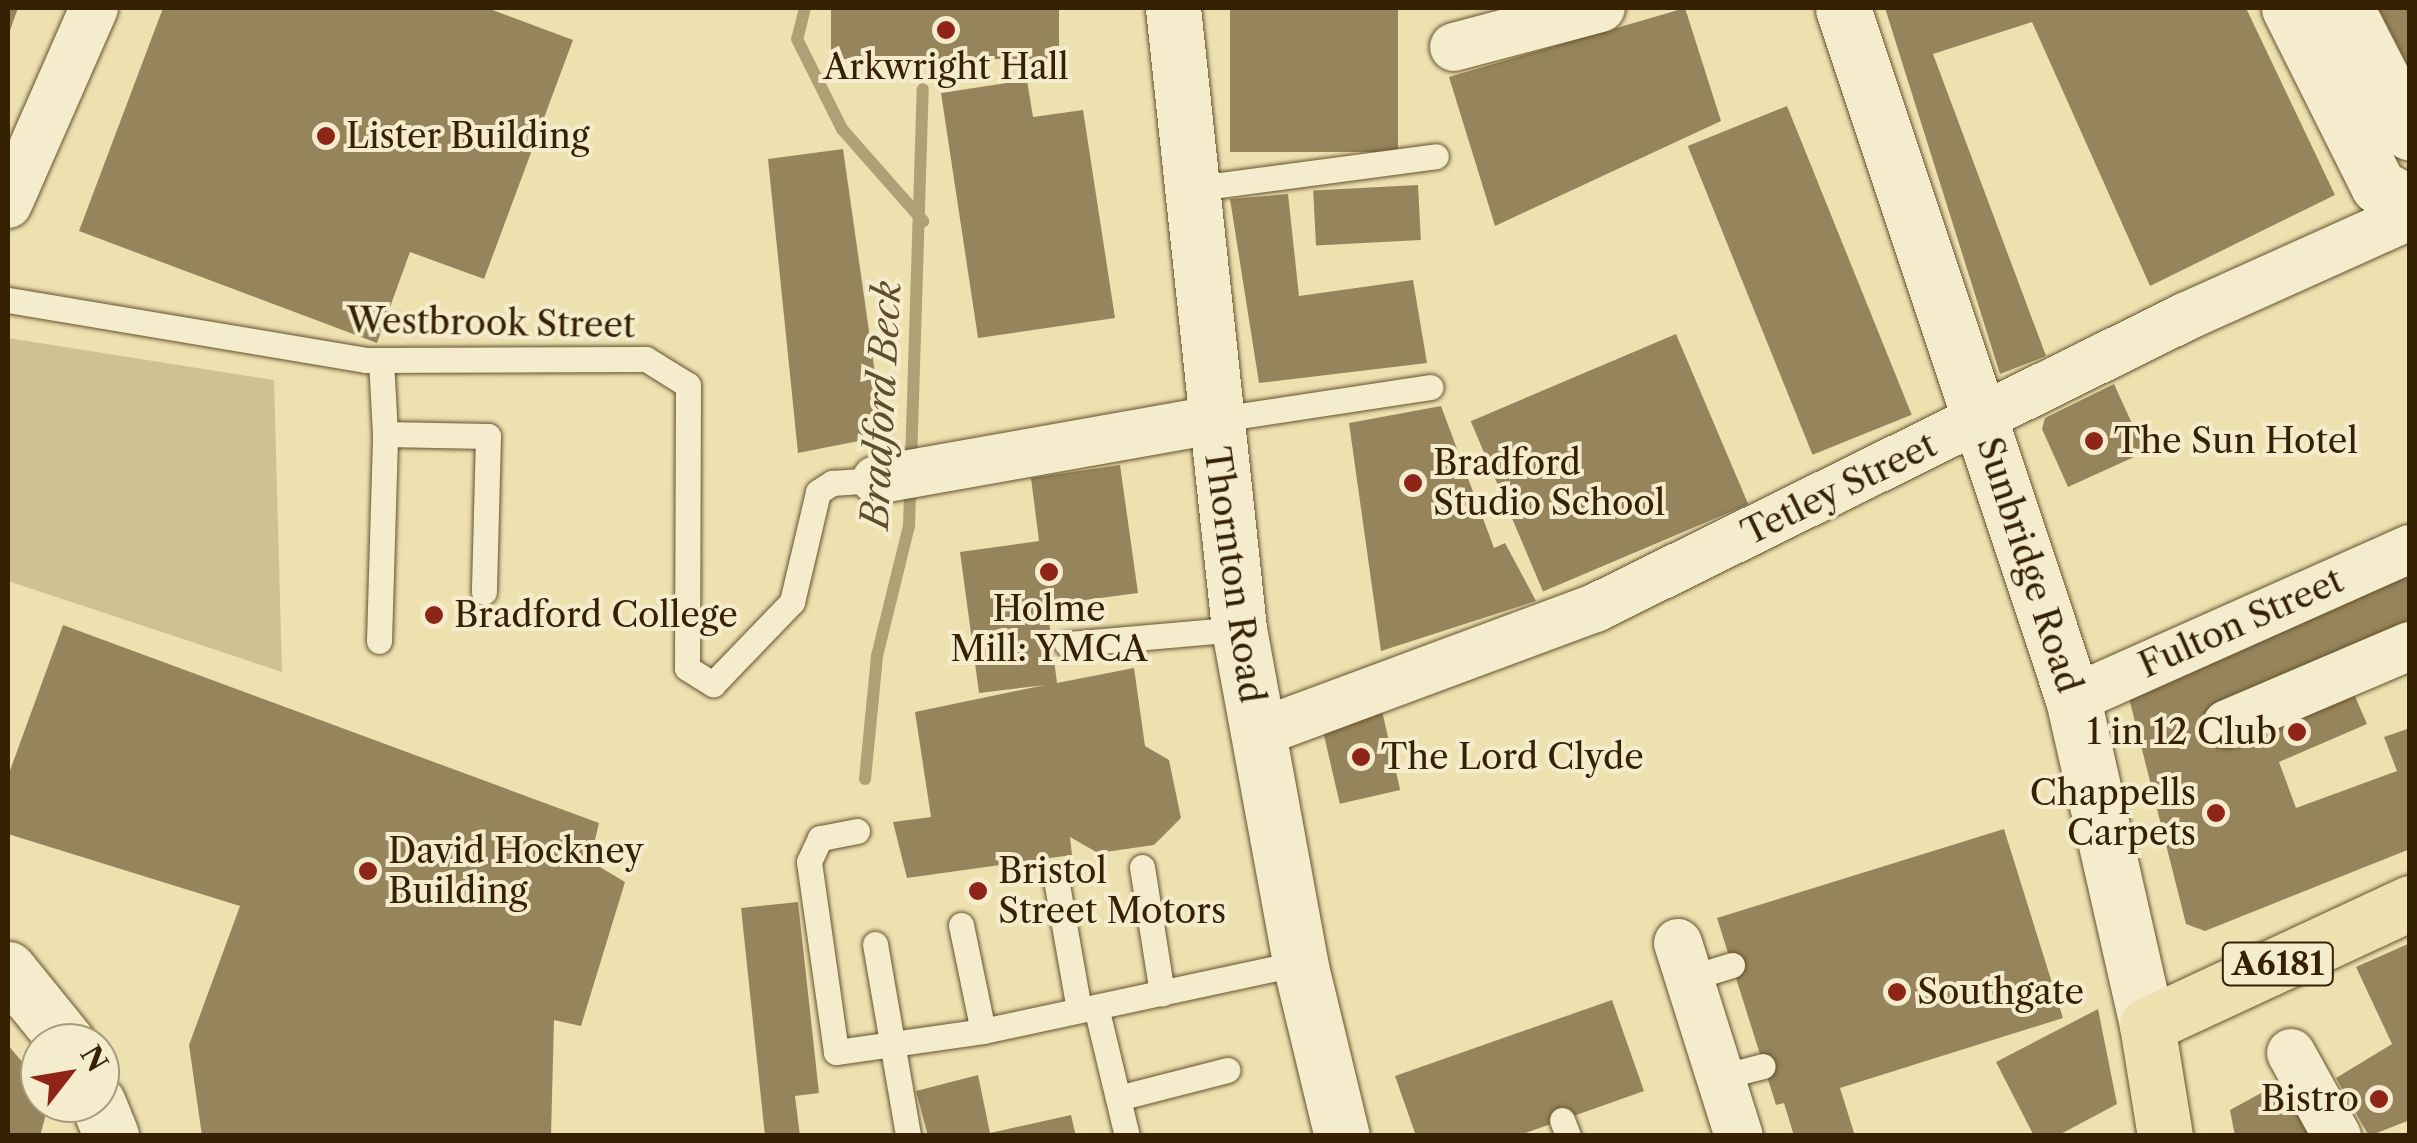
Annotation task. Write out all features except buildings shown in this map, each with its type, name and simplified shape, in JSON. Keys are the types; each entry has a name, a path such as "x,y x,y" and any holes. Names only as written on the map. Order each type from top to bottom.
{"main road":[{"name":"A6181","path":"2147,1025 2410,903"},
{"name":"Sunbridge Road","path":"2147,1025 2165,1136"}],"street":[{"path":"8,204 94,8"},
{"name":"Thornton Road","path":"1173,8 1213,420 1239,629 1300,963 1342,1136"},
{"path":"1454,47 1601,8"},
{"name":"Sunbridge Road","path":"1843,8 2073,698 2147,1025"},
{"path":"2288,8 2378,186 2410,204"},
{"path":"2346,8 2410,133"},
{"name":"Tetley Street","path":"1256,734 1594,608 1982,418 2410,216"},
{"path":"876,480 1213,420"},
{"name":"Fulton Street","path":"2073,698 2208,648 2410,549"},
{"path":"2234,714 2410,646"},
{"path":"1700,962 1742,1072 1739,1136"},
{"path":"8,969 52,1023"},
{"path":"2291,1052 2337,1136"}],"lane":[{"path":"1190,189 1436,156"},
{"name":"Westbrook Street","path":"8,300 382,360 646,359 688,385 686,668 713,684 792,602 818,492 832,483 876,480"},
{"path":"380,641 385,434 382,360"},
{"path":"1213,420 1431,387"},
{"path":"385,434 488,436 484,592"},
{"path":"1067,644 1239,629"},
{"path":"857,832 820,838 810,862 831,1042 846,1054 983,1031 1300,963"},
{"path":"1142,867 1162,993"},
{"path":"1056,879 1087,1009 1127,1136"},
{"path":"961,925 983,1031"},
{"path":"875,944 908,1136"},
{"path":"1118,1098 1228,1070"}],"shaded area":[{"path":"8,338 274,380 282,672 8,581"}],"waterway":[{"path":"805,8 797,39 842,129 923,221"},
{"name":"Bradford Beck","path":"865,779 877,656 909,526 923,89"}],"place":[{"name":"Arkwright Hall","path":"946,30"},
{"name":"Lister Building","path":"326,136"},
{"name":"The Sun Hotel","path":"2094,441"},
{"name":"Bradford Studio School","path":"1413,483"},
{"name":"Holme Mill: YMCA","path":"1049,572"},
{"name":"Bradford College","path":"434,615"},
{"name":"1 in 12 Club","path":"2297,732"},
{"name":"The Lord Clyde","path":"1361,757"},
{"name":"Chappells Carpets","path":"2216,813"},
{"name":"David Hockney Building","path":"368,871"},
{"name":"Bristol Street Motors","path":"978,891"},
{"name":"Southgate","path":"1897,992"},
{"name":"Bistro","path":"2379,1099"}]}
